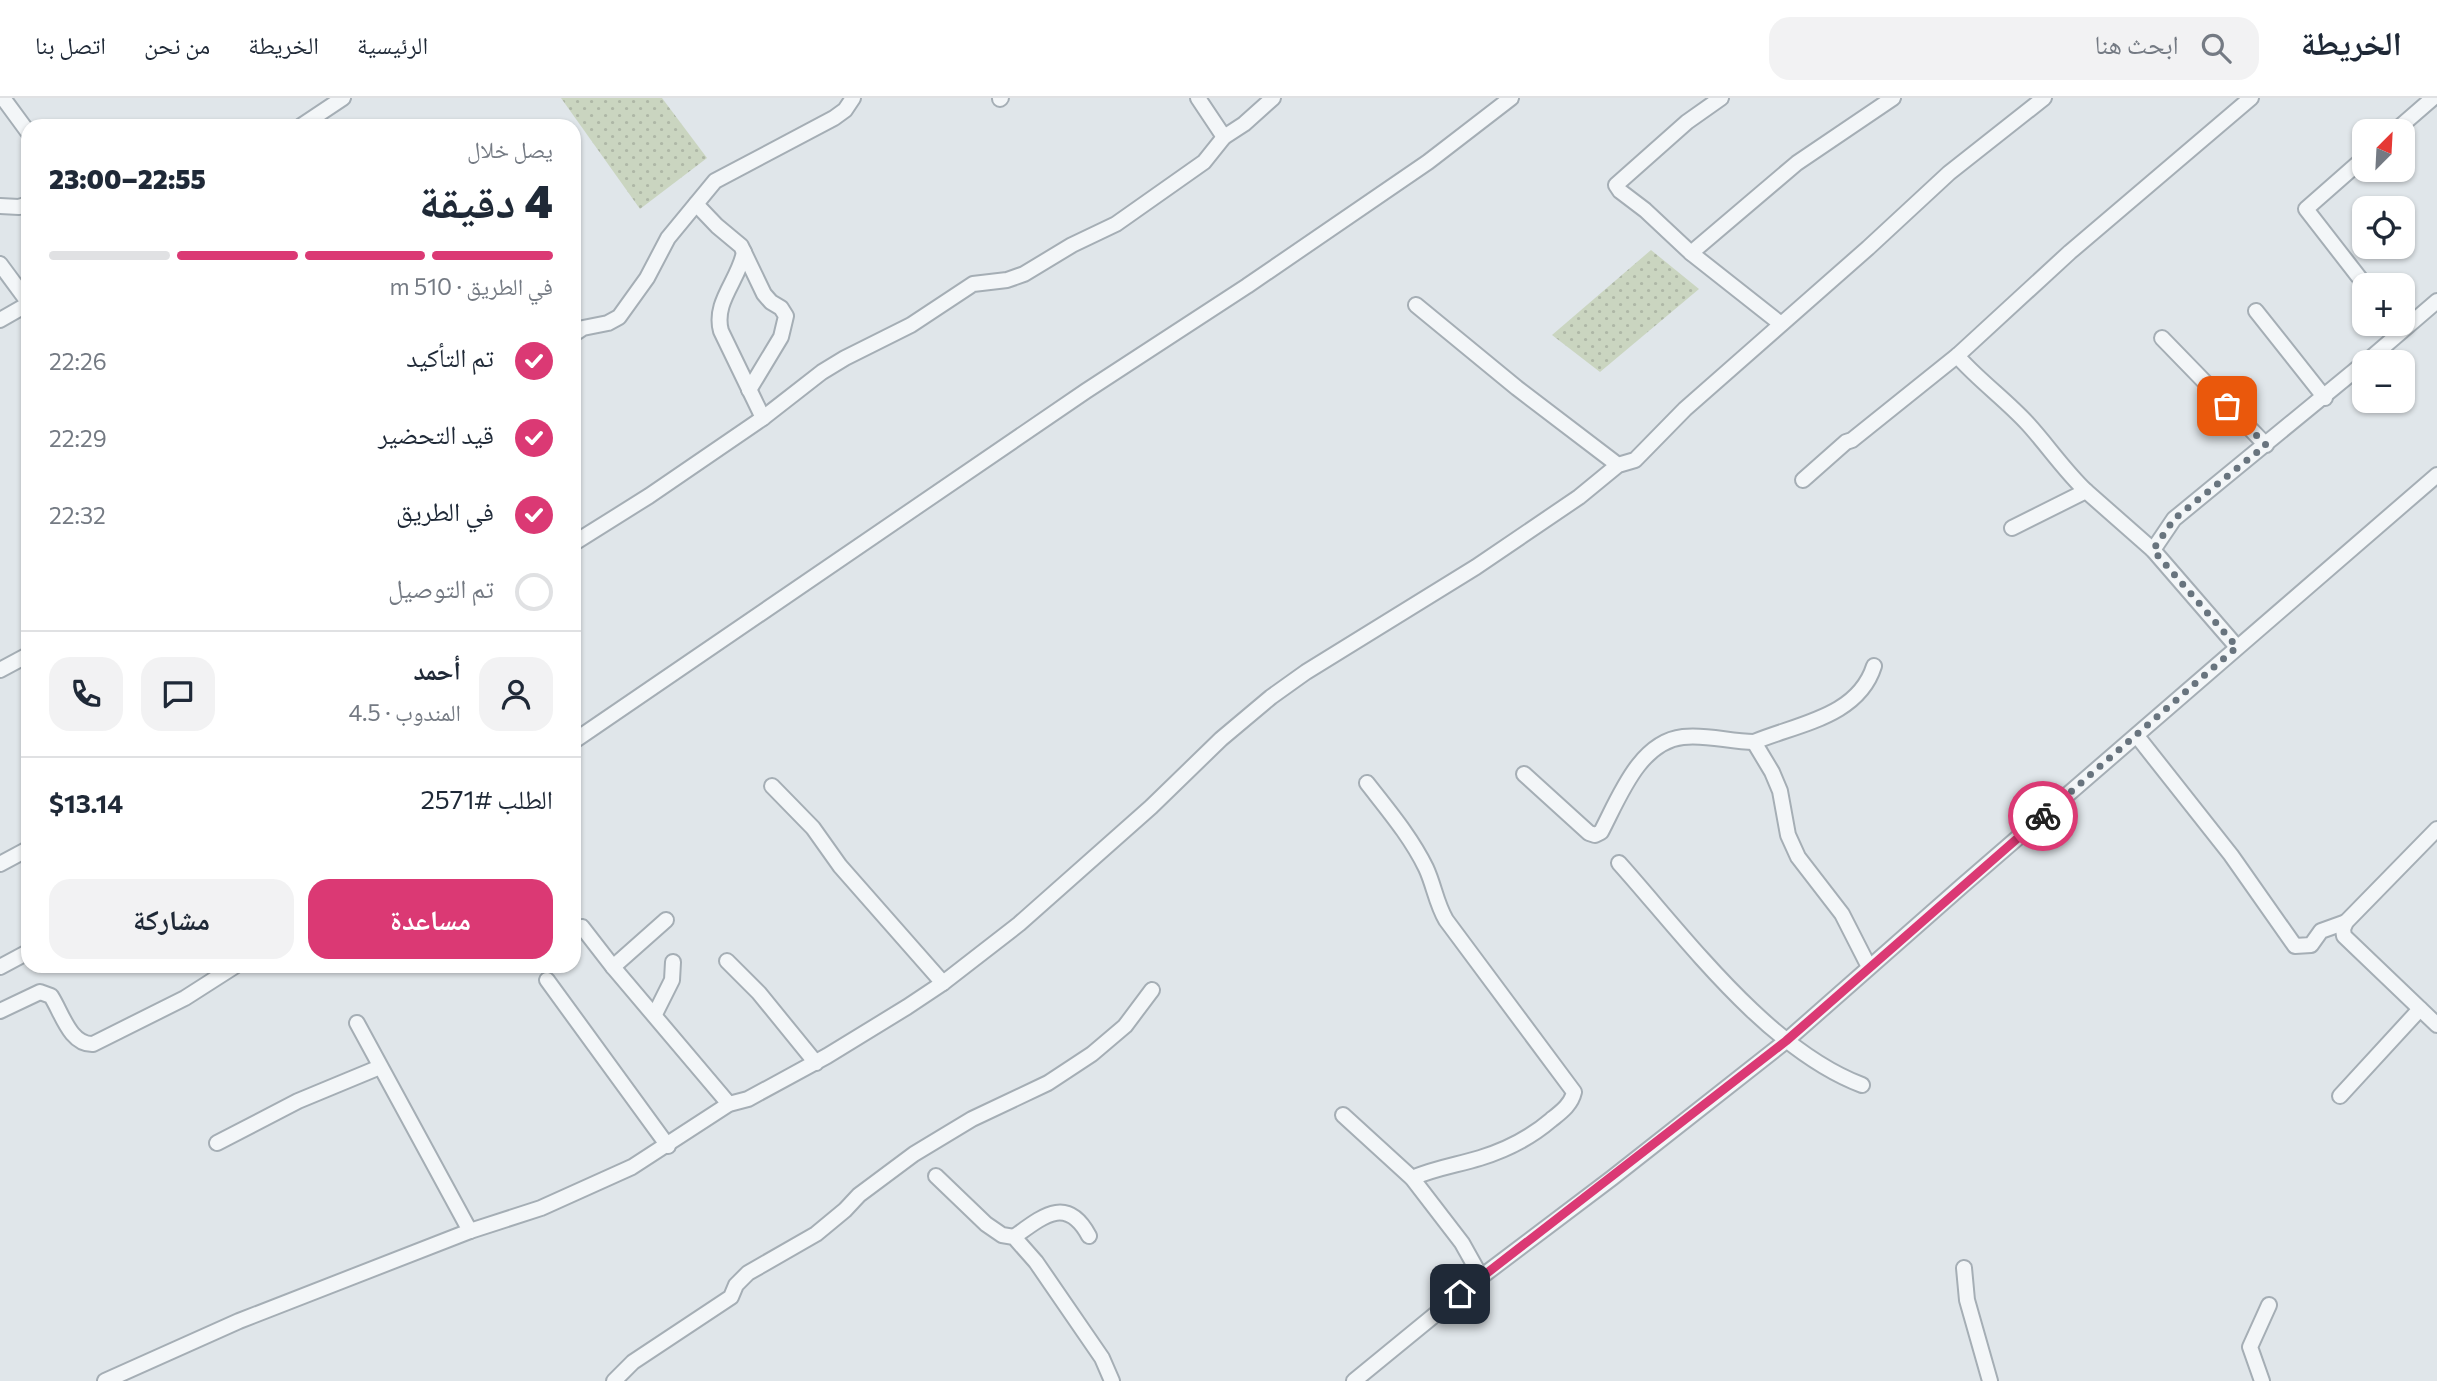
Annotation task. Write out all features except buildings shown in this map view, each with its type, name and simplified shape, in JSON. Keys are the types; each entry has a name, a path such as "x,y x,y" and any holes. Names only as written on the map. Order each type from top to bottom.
{"street":[{"path":"3,98 21,122"},
{"path":"312,119 343,98"},
{"path":"581,329 608,323 619,317 647,278 668,238 722,175 834,118 845,110 853,98"},
{"path":"1198,98 1224,137"},
{"path":"581,539 763,418 822,372 871,343 911,325 973,284 1007,280 1024,274 1116,224 1204,162 1224,137 1244,124 1273,98"},
{"path":"581,736 1003,447 1349,217 1428,162 1511,98"},
{"path":"1721,98 1687,122 1616,185 1691,253 1781,324"},
{"path":"1691,253 1797,163 1892,98"},
{"path":"105,1381 252,1316 470,1231 541,1208 632,1167 729,1104 748,1099 816,1063 943,983 1019,924 1151,807 1221,739 1271,697 1306,672 1476,567 1579,497 1618,466 1635,460 1685,410 1949,173 2044,98"},
{"path":"1804,480 1846,442 1852,440 1958,355 2070,252 2251,98"},
{"path":"2409,119 2433,98"},
{"path":"2352,169 2306,209 2356,273"},
{"path":"696,204 741,246 764,294 781,308 786,316 781,337 749,390"},
{"path":"0,206 21,206"},
{"path":"744,252 743,261 719,310 718,321 763,418"},
{"path":"0,264 21,293"},
{"path":"2415,316 2437,301"},
{"path":"1416,305 1618,466"},
{"path":"0,320 21,307"},
{"path":"2256,311 2325,398"},
{"path":"2377,350 2390,336"},
{"path":"2162,338 2266,445"},
{"path":"1958,355 1978,380 2031,426 2070,476 2153,550 2237,647"},
{"path":"2153,550 2174,519 2352,374"},
{"path":"1354,1381 1481,1277 1786,1041 2437,475"},
{"path":"2012,528 2086,491"},
{"path":"0,670 21,659"},
{"path":"1524,774 1589,833 1595,835 1601,832 1636,768 1654,748 1668,740 1684,737 1754,742 1843,707 1862,691 1870,680 1874,667"},
{"path":"2137,737 2231,855 2295,946 2311,945 2321,931 2346,922"},
{"path":"1754,742 1780,791 1788,835 1798,857 1842,914 1869,967"},
{"path":"1367,783 1417,851 1446,920 1574,1092 1573,1099 1560,1113 1515,1144 1486,1156 1443,1166 1412,1178"},
{"path":"772,786 813,828 840,866 943,983"},
{"path":"2437,829 2346,922 2343,929 2344,936 2437,1025"},
{"path":"0,864 21,853"},
{"path":"1619,863 1713,970 1786,1041 1822,1067 1862,1085"},
{"path":"613,967 666,920"},
{"path":"582,927 729,1104"},
{"path":"0,967 21,956"},
{"path":"727,961 759,993 816,1063"},
{"path":"655,1014 672,980 673,962"},
{"path":"0,1011 40,992 46,992 51,996 76,1040 93,1044 185,998 224,973"},
{"path":"547,980 668,1146"},
{"path":"614,1381 633,1362 731,1297 736,1285 748,1273 816,1234 859,1195 914,1154 972,1119 1048,1083 1092,1054 1125,1026 1152,990"},
{"path":"2340,1096 2420,1009"},
{"path":"357,1023 470,1231"},
{"path":"217,1143 298,1101 380,1067"},
{"path":"1343,1115 1412,1178 1462,1244 1481,1277"},
{"path":"936,1176 986,1224 1002,1235 1014,1237 1036,1262 1102,1358 1112,1381"},
{"path":"1014,1237 1055,1212 1073,1215 1081,1222 1089,1236"},
{"path":"1964,1268 1967,1300 1990,1381"},
{"path":"2262,1381 2250,1347 2269,1305"}],"green space":[{"path":"561,98 662,98 707,158 640,209 581,126 581,119 576,119"},
{"path":"1651,250 1699,289 1600,372 1552,335"}],"way so far":[{"path":"2043,816 2237,647 2153,550 2174,519 2266,445 2227,406"}],"route":[{"path":"1460,1294 1786,1041 2043,816"}]}
